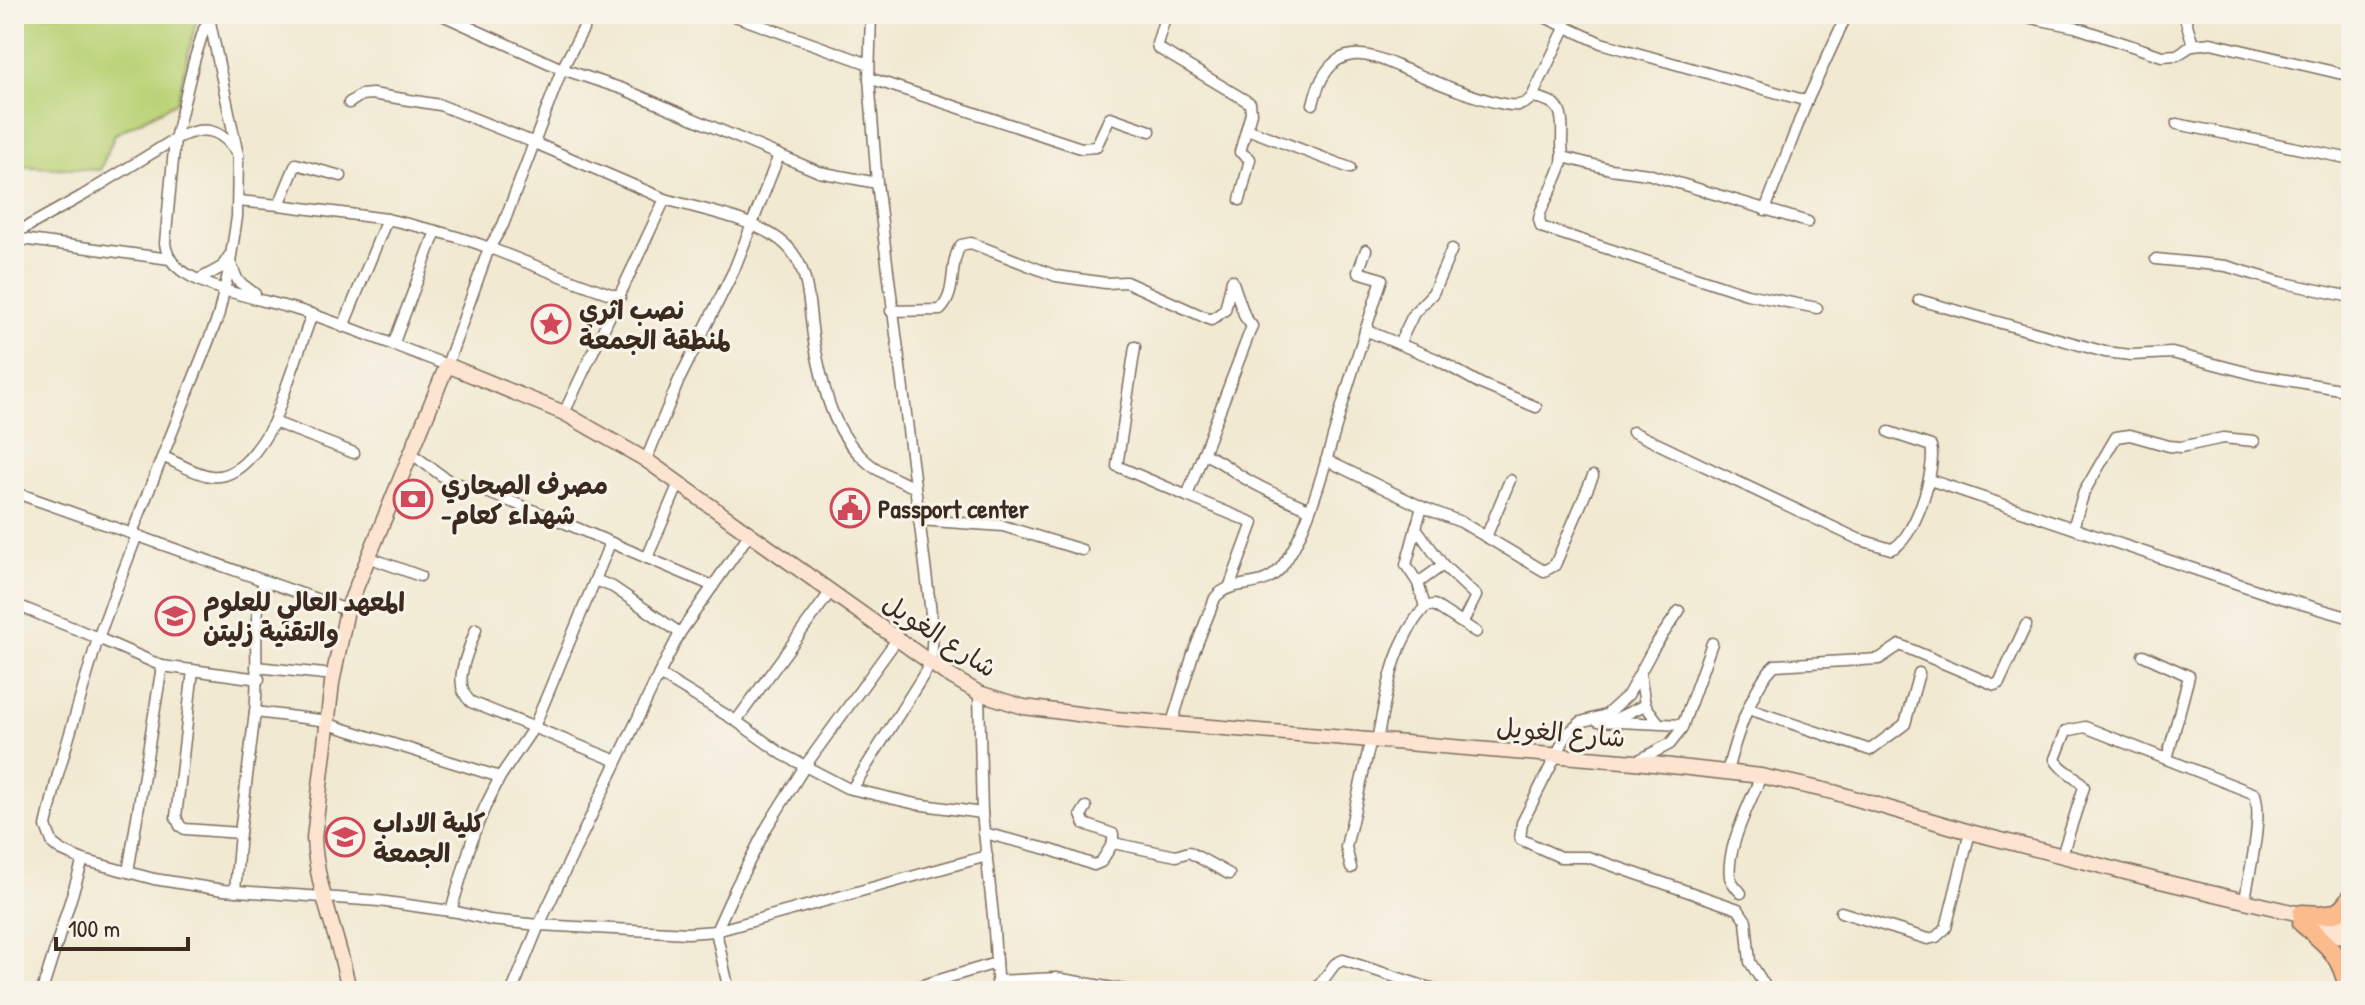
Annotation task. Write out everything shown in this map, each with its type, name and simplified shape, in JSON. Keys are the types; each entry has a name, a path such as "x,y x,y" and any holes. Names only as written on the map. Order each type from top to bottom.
{"highway":[{"path":"2302,919 2339,912 2351,897"},
{"path":"2302,919 2341,960 2349,991"}],"street":[{"path":"440,14 562,69 623,89 819,172 877,183"},
{"path":"349,991 342,954 316,866 314,838 334,675 347,610 412,454 489,248 503,225 562,69 591,14"},
{"path":"729,14 869,64"},
{"path":"852,789 931,663 933,629 877,183 869,78 871,14"},
{"path":"1166,14 1158,48 1247,100 1251,108 1240,152 1250,159 1240,200"},
{"path":"1538,14 1601,43 1807,101"},
{"path":"1765,210 1807,101 1847,14"},
{"path":"2012,14 2075,27 2152,54 2177,55 2193,45 2211,43 2351,76"},
{"path":"2184,14 2193,45"},
{"path":"212,18 204,29 194,61 175,139 165,243 170,259 184,272 225,289 312,314 447,365"},
{"path":"212,18 238,155 238,201 225,289 218,317 134,534 98,638 46,826 53,844 83,860 154,879 235,891 324,896 539,925 688,933 716,931 987,856"},
{"path":"1313,104 1318,83 1331,65 1350,55 1373,56 1492,102 1517,106 1532,97 1566,26"},
{"path":"869,78 1081,148 1096,147 1110,117 1150,131"},
{"path":"349,103 361,95 372,94 440,105 665,199 751,225 781,240 794,256 805,278 815,346 832,417 868,463 915,488"},
{"path":"1532,97 1546,99 1559,109 1563,122 1563,157 1541,211 1541,227 1747,294 1817,308"},
{"path":"2177,124 2351,159"},
{"path":"1247,129 1350,168"},
{"path":"14,236 188,132 212,131 226,138 238,155"},
{"path":"646,460 679,380 734,270 779,155"},
{"path":"1563,157 1610,169 1648,174 1808,222"},
{"path":"279,205 296,164 341,176"},
{"path":"564,413 665,199"},
{"path":"238,201 387,219 436,231 489,248 582,286 620,297"},
{"path":"343,327 387,219"},
{"path":"393,345 436,231"},
{"path":"14,236 170,259"},
{"path":"891,311 940,310 946,304 950,291 956,251 961,245 971,243 1056,276 1106,283 1126,282 1211,320 1225,310 1232,280 1245,317 1252,326 1187,496"},
{"path":"1399,344 1414,313 1433,293 1452,249"},
{"path":"1172,723 1193,654 1215,598 1220,591 1238,585 1251,585 1275,575 1285,564 1309,509 1382,279 1358,272 1366,250"},
{"path":"200,279 222,267 230,258"},
{"path":"230,258 235,276 242,286 264,301"},
{"path":"2156,259 2226,266 2280,282 2351,297"},
{"path":"1919,300 2105,352 2131,355 2172,353 2257,375 2351,391"},
{"path":"164,457 207,476 220,477 252,456 274,422 312,314"},
{"path":"1365,330 1436,359 1481,384 1536,407"},
{"path":"1135,347 1117,466 1253,523 1229,588"},
{"name":"شارع الغويل","path":"447,365 564,413 646,460 931,663 979,693 1024,707 1116,719 1557,755 1761,776 1833,792 1970,832 2160,881 2245,900 2351,939"},
{"path":"274,422 354,453"},
{"path":"1633,432 1884,549 1896,548 1902,543 1930,480 1933,451 1931,446 1889,432"},
{"path":"2073,528 2084,492 2116,437 2130,435 2181,447 2223,438 2254,441"},
{"path":"412,454 449,481 489,493 713,586"},
{"path":"1203,454 1224,461 1234,473 1309,509"},
{"path":"1326,460 1422,507 1449,515 1540,571 1555,565 1593,476"},
{"path":"1486,537 1510,480"},
{"path":"1930,480 2271,595 2351,618"},
{"path":"647,558 679,483"},
{"path":"14,492 347,610"},
{"path":"1422,507 1406,565 1418,583 1425,607"},
{"path":"919,520 1003,526 1082,550"},
{"path":"1416,528 1443,565 1476,596 1463,622"},
{"path":"512,991 539,925 680,633 750,533"},
{"path":"451,911 474,833 500,777 534,727 610,543"},
{"path":"368,557 420,576"},
{"path":"1418,583 1443,565"},
{"path":"595,580 621,593 680,633"},
{"path":"235,891 255,712 258,602 264,582"},
{"path":"736,721 831,591"},
{"path":"14,605 162,666 334,675"},
{"path":"1351,868 1346,847 1396,654 1409,624 1425,607 1434,605 1476,632"},
{"path":"1679,611 1619,705 1606,715 1575,725 1522,823 1520,839 1560,857 1588,857 1738,909 1746,921 1750,962 1768,991"},
{"path":"1727,772 1749,709 1775,665 1879,659 1900,645 1995,685 1999,683 2026,625"},
{"path":"476,629 460,681 465,696 471,702 617,761"},
{"path":"729,991 716,931 767,827 805,766 898,638"},
{"path":"1635,762 1670,744 1683,725 1712,643"},
{"path":"2143,655 2189,677 2167,759"},
{"path":"128,872 162,666"},
{"path":"193,670 177,822 185,829 240,833"},
{"path":"1640,673 1645,705 1658,722"},
{"path":"1749,709 1870,750 1905,724 1919,673"},
{"path":"659,674 736,721 782,754 852,789 916,804 982,813"},
{"path":"979,693 982,813 998,986 1056,978 1130,991"},
{"path":"1610,722 1645,705"},
{"path":"255,712 328,722 500,777"},
{"path":"1588,720 1683,725"},
{"path":"2062,855 2084,787 2055,761 2066,731 2074,727 2093,729 2255,794 2258,806 2245,900"},
{"path":"1741,893 1732,883 1732,857 1737,835 1761,776"},
{"path":"984,833 1094,865 1101,862 1113,843 1113,834 1085,824 1081,815 1086,807"},
{"path":"1841,912 1928,939 1941,934 1947,923 1970,832"},
{"path":"1113,843 1176,856 1189,852 1229,874"},
{"path":"42,991 83,860"},
{"name":"شارع الغويل","path":"2160,881 2169,888 2302,919 2351,926"},
{"path":"1315,991 1335,964 1343,960 1439,991"},
{"path":"903,991 996,963"}],"green space":[{"path":"14,14 198,14 177,102 115,134 100,170 14,166"}],"place":[{"name":"نصب اثري لمنطقة الجمعة","path":"551,324"},
{"name":"مصرف الصحاري -شهداء كعام","path":"413,499"},
{"name":"Passport center","path":"850,508"},
{"name":"المعهد العالي للعلوم والتقنية زليتن","path":"175,616"},
{"name":"كلية اﻻداب الجمعة","path":"345,837"}]}
